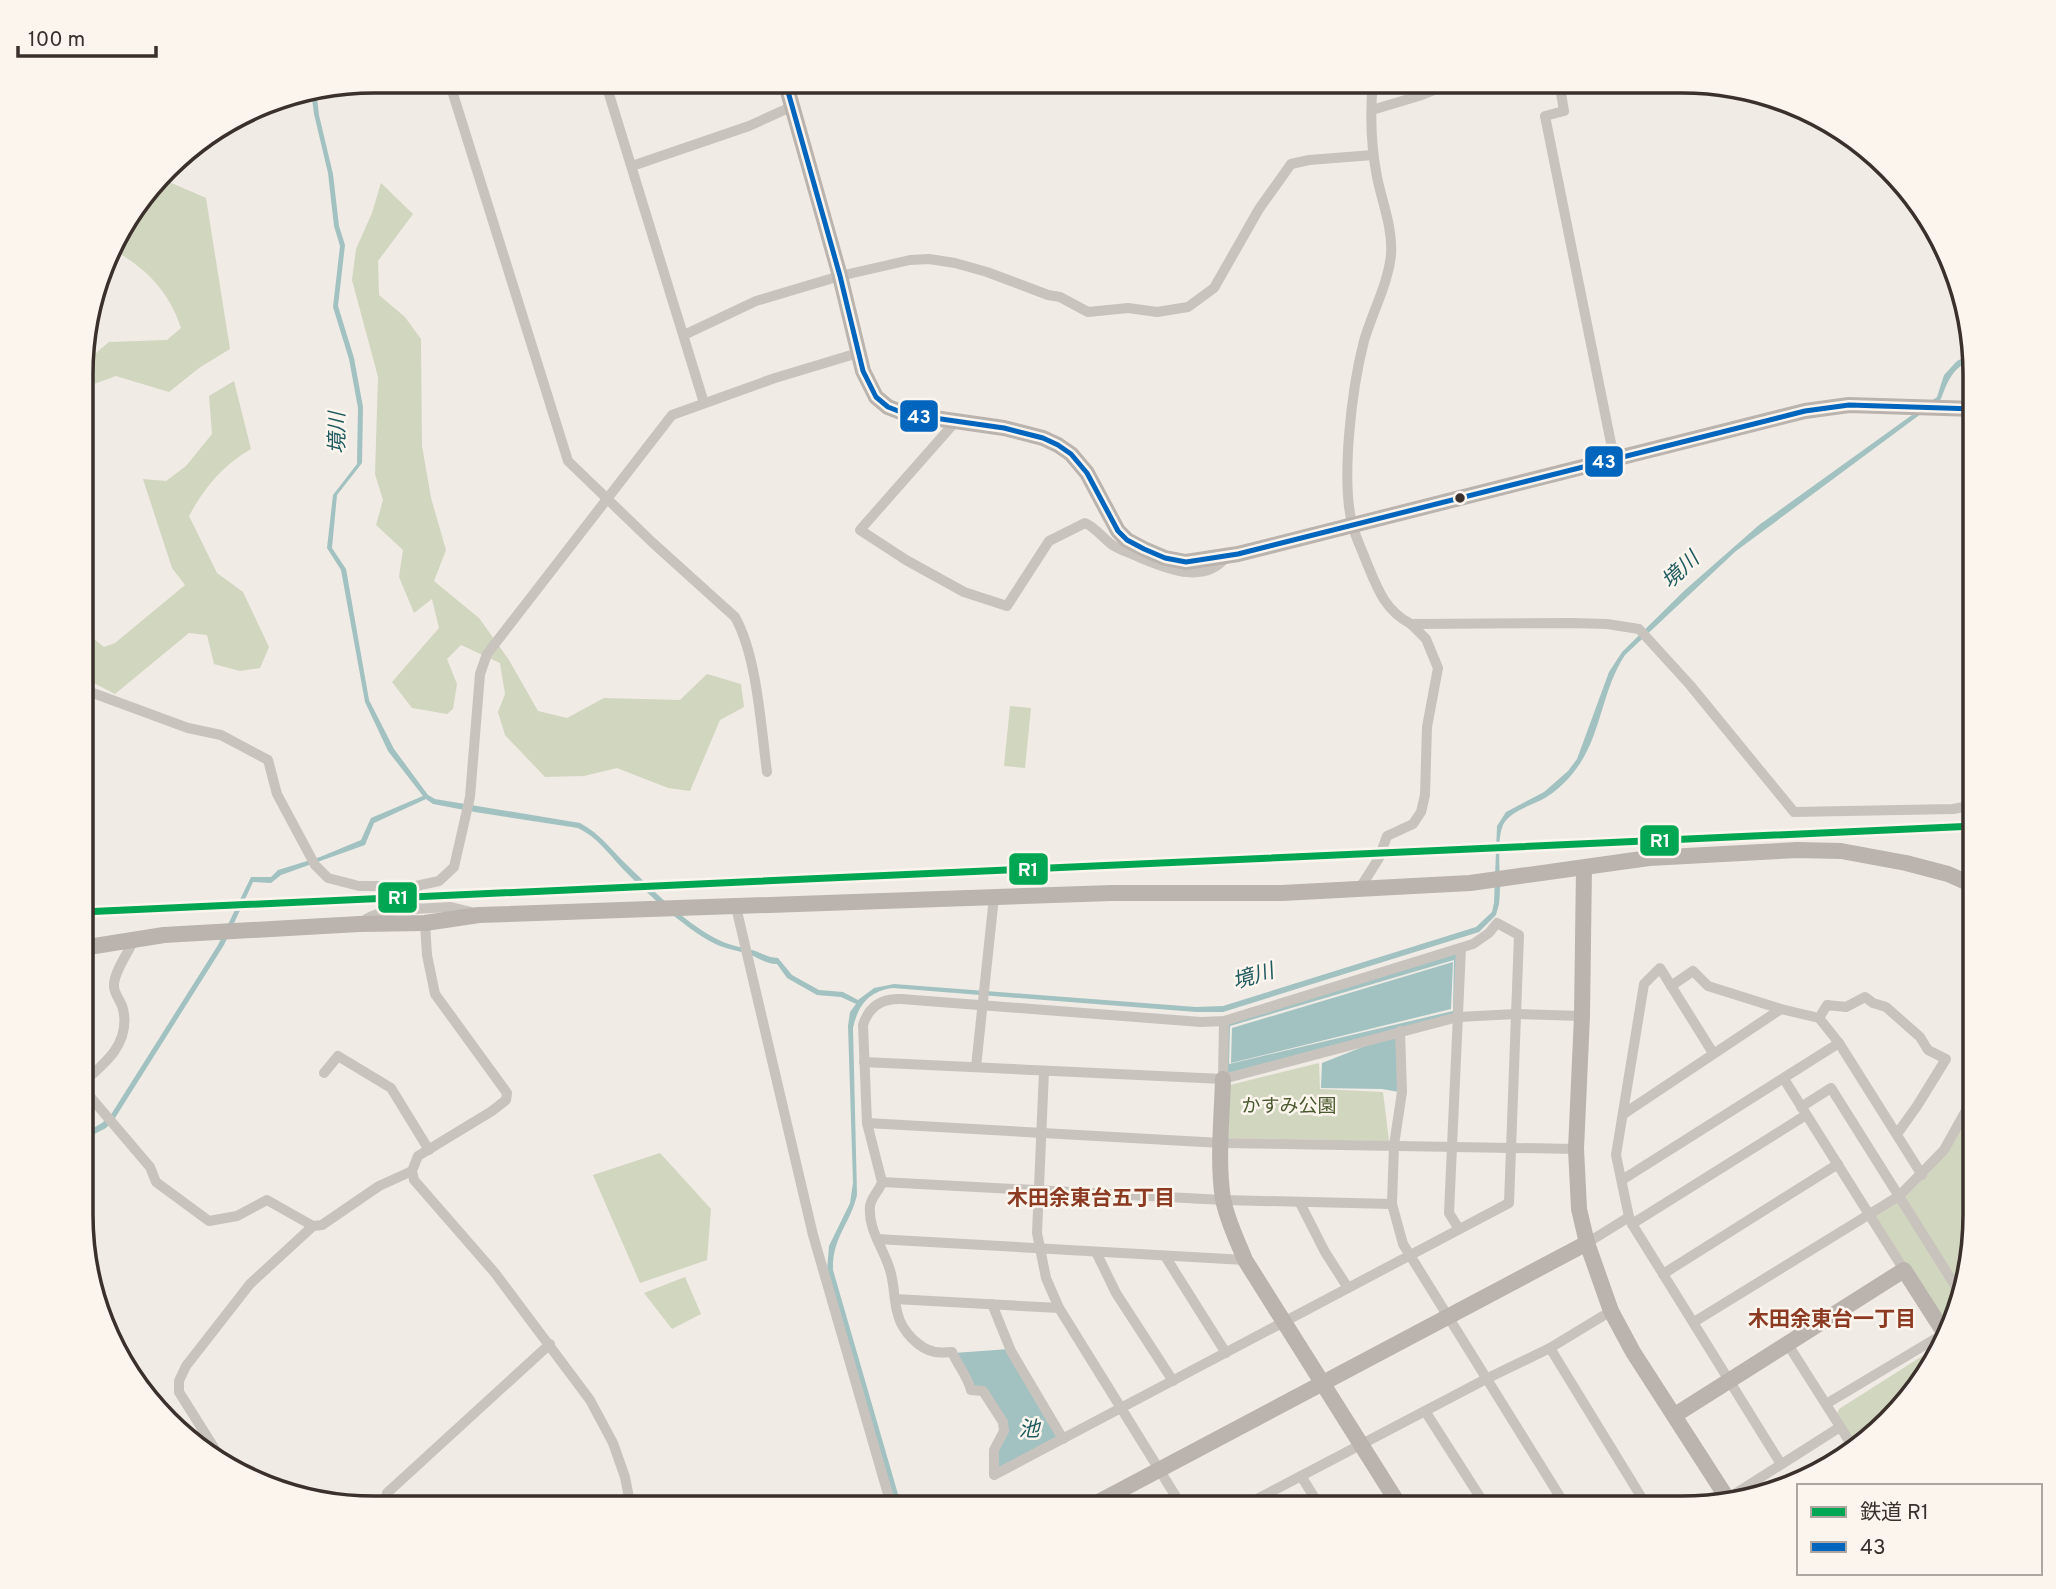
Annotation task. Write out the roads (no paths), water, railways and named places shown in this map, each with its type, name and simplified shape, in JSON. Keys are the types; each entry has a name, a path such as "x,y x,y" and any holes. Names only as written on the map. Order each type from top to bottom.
{"street":[{"path":"453,93 568,461 735,617 744,633 767,772"},
{"path":"609,93 704,402"},
{"path":"789,93 866,381 876,397 888,407 906,414 1027,434 1058,445 1071,454 1087,473 1118,531 1127,540 1165,558 1185,562 1227,556 1805,411 1849,405 1963,409"},
{"path":"1360,888 1379,858 1387,836 1413,824 1420,812 1425,795 1427,727 1438,668 1426,639 1411,624 1389,609 1373,580 1352,525 1348,484 1355,388 1363,343 1391,255 1390,226 1373,155 1373,93"},
{"path":"1372,110 1427,93"},
{"path":"1561,93 1564,111 1545,116 1614,458"},
{"path":"632,166 749,126 793,106"},
{"path":"684,335 757,301 840,276 910,260 929,259 955,263 987,272 1060,297 1088,312 1128,308 1157,312 1188,307 1214,288 1259,209 1291,164 1373,155"},
{"path":"93,693 188,728 221,735 268,760 277,794 315,866 328,878 359,886 416,887 439,881 454,867 470,797 480,674 487,654 672,415 820,363 858,353"},
{"path":"956,421 860,530 906,560 964,592 1007,606 1049,541 1085,523 1112,545 1160,566 1183,572 1203,572 1219,566 1227,556"},
{"path":"1411,624 1595,623 1643,633 1794,812 1963,807"},
{"path":"93,946 164,935 359,924 420,916 1112,893 1282,893 1470,883 1649,858 1698,854 1841,851 1932,869 1963,881"},
{"path":"1584,868 1582,1016 1576,1149 1579,1209 1587,1243 1611,1311 1633,1352 1725,1493"},
{"path":"416,887 435,994 507,1093 506,1100 492,1111 418,1156 412,1171 414,1180 495,1273 550,1343 590,1400 613,1443 629,1496"},
{"path":"976,1067 994,898"},
{"path":"736,907 813,1235 889,1496"},
{"path":"1497,923 1519,935 1509,1203 994,1475 994,1450 1004,1431 1003,1422 983,1391 971,1390 967,1374 959,1368 952,1352 934,1352 909,1335 898,1317 894,1281 870,1220 870,1206 882,1182 867,1123 863,1024 869,1011 882,1000 901,999 1201,1023 1224,1021 1461,948 1482,939 1497,923"},
{"path":"93,1074 116,1052 125,1028 123,1007 114,991 114,981 134,940"},
{"path":"1459,1229 1449,1213 1461,948"},
{"path":"1713,1053 1660,968 1644,984 1616,1155 1631,1221 1781,1464"},
{"path":"1671,986 1693,971 1708,985 1781,1009 1819,1018 1839,1044 1922,1175"},
{"path":"1819,1018 1827,1005 1846,1007 1865,997 1886,1007 1920,1037 1928,1050 1945,1059 1897,1134"},
{"path":"1625,1113 1781,1009"},
{"path":"864,1062 1223,1079 1458,1017 1516,1014 1582,1016"},
{"path":"1224,1021 1221,1143 1223,1200 1231,1227 1245,1260 1394,1496"},
{"path":"1400,1031 1402,1092 1394,1145 1392,1205 1396,1225 1409,1256 1559,1496"},
{"path":"1622,1180 1839,1044"},
{"path":"324,1073 338,1056 391,1088 429,1150"},
{"path":"1044,1071 1037,1190 1039,1249 1046,1278 1059,1308 1175,1496"},
{"path":"1784,1079 1940,1326"},
{"path":"1109,1496 1631,1221 1803,1111 1831,1088 1955,1285"},
{"path":"93,1098 150,1167 156,1182 209,1221 237,1216 267,1200 313,1226 323,1225 379,1186 412,1171"},
{"path":"1694,1322 1899,1196 1944,1150 1963,1116"},
{"path":"867,1123 1221,1143 1576,1149"},
{"path":"1663,1274 1838,1164"},
{"path":"882,1182 1223,1200 1392,1205"},
{"path":"1300,1203 1325,1252 1348,1288"},
{"path":"212,1445 179,1392 179,1381 186,1366 250,1284 313,1226"},
{"path":"877,1239 1245,1260"},
{"path":"1096,1252 1116,1293 1172,1381"},
{"path":"1165,1256 1226,1353"},
{"path":"1675,1415 1904,1270"},
{"path":"895,1299 1059,1308"},
{"path":"992,1304 1011,1351 1063,1439"},
{"path":"1267,1496 1361,1444 1550,1348 1611,1311"},
{"path":"386,1496 550,1343"},
{"path":"1787,1343 1849,1441"},
{"path":"1826,1404 1933,1343"},
{"path":"1550,1348 1641,1496"},
{"path":"1425,1411 1479,1496"},
{"path":"1740,1490 1840,1427"},
{"path":"1301,1476 1314,1496"}],"water":[{"path":"317,98 333,174 339,226 345,245 338,306 354,358 363,407 362,463 337,495 332,548 346,569 369,700 394,749 428,795 435,799 580,823 600,837 672,908 696,927 729,944 778,958 792,975 819,990 843,992 858,1000 874,988 894,984 1196,1007 1223,1006 1476,927 1492,912 1494,903 1497,826 1506,812 1544,792 1568,771 1577,759 1609,672 1622,652 1685,590 1759,525 1937,397 1944,375 1963,358 1963,364 1952,375 1941,399 1736,551 1625,655 1611,684 1590,746 1573,773 1545,798 1504,822 1499,844 1499,904 1496,915 1479,932 1223,1012 893,988 877,992 866,1001 858,1012 853,1028 857,1195 835,1249 833,1270 899,1496 893,1496 827,1270 829,1246 850,1203 853,1183 848,1026 850,1012 856,1004 841,997 817,995 787,978 777,964 720,946 696,932 669,912 597,841 578,828 433,804 426,799 374,823 365,845 281,875 271,883 253,882 224,945 115,1118 106,1128 93,1135 93,1128 112,1113 218,945 251,877 271,877 278,870 361,840 371,818 423,796 388,751 365,702 341,570 327,548 333,495 357,464 358,408 349,359 333,307 340,246 334,226 328,173 312,100"},
{"path":"1459,950 1456,1015 1225,1077 1226,1023","holes":["1454,960 1453,1011 1229,1064 1230,1026"]},
{"path":"1453,962 1451,1009 1231,1063 1232,1028"},
{"path":"1398,1033 1399,1092 1382,1089 1321,1088 1322,1063"},
{"name":"池","path":"1009,1349 1060,1438 996,1473 997,1451 1006,1421 973,1388 954,1353"}],"rail line":[{"name":"R1","path":"93,912 1963,827"}],"district":[{"name":"木田余東台五丁目","path":"1091,1198"},
{"name":"木田余東台一丁目","path":"1832,1319"}],"water label":[{"name":"境川","path":"337,433"},
{"name":"境川","path":"1680,570"},
{"name":"境川","path":"1253,976"}],"park label":[{"name":"かすみ公園","path":"1289,1105"}]}
